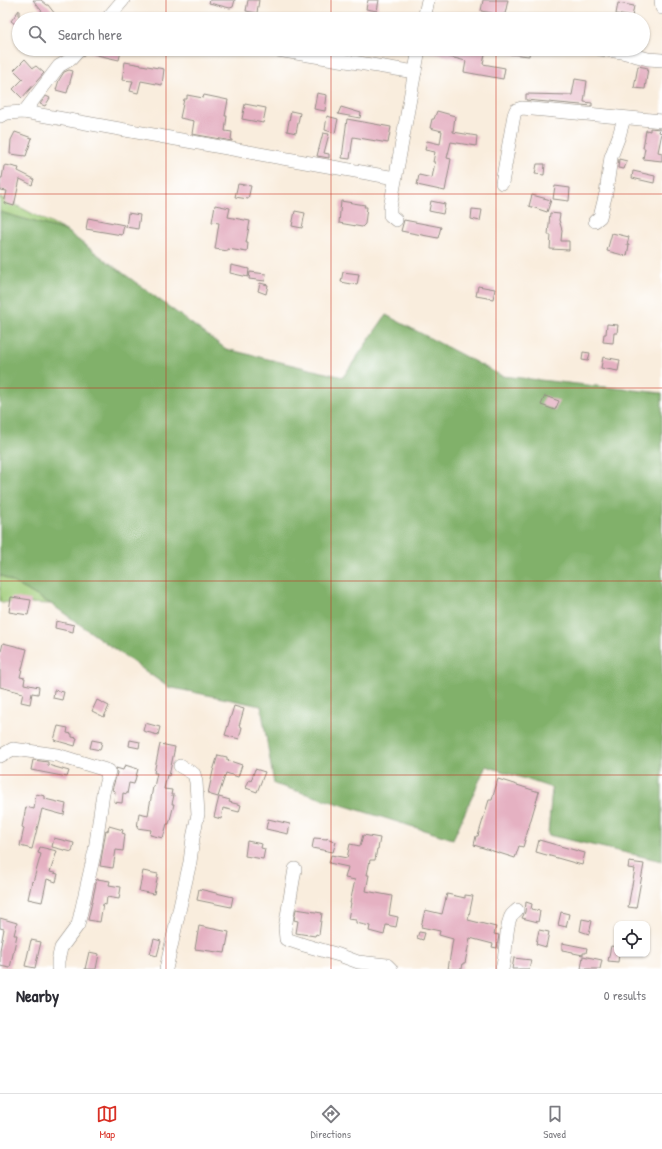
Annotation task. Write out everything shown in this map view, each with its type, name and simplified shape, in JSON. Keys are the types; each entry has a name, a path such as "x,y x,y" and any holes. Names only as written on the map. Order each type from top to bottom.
{"street":[{"path":"113,12 123,0"},
{"path":"425,12 428,0"},
{"path":"661,0 662,8"},
{"path":"24,112 59,66 74,56"},
{"path":"315,56 415,72"},
{"path":"396,220 390,215 395,178 418,56"},
{"path":"637,56 648,59 662,60"},
{"path":"502,183 516,110 522,108 662,121"},
{"path":"0,116 6,113 24,112 395,178"},
{"path":"595,221 600,217 606,193 611,157 620,136 624,118"},
{"path":"0,756 13,749 57,755 109,771 103,794 95,850 78,925 61,948 58,969"},
{"path":"166,969 190,862 198,814 194,774 180,766"},
{"path":"295,869 285,928 286,939 358,962 387,964 391,969"},
{"path":"502,969 505,959 508,924 511,915 517,910"}],"green space":[{"path":"0,197 66,231 0,212"},
{"path":"0,212 66,231 226,349 343,377 386,315 502,376 662,393 662,861 548,835 552,788 486,766 453,839 274,784 261,706 168,687 51,604 0,575"},
{"path":"0,575 51,604 0,602"}],"building":[{"path":"33,0 41,0 48,5 54,12 42,12"},
{"path":"210,0 235,0 233,7 230,8 209,3"},
{"path":"248,0 259,0 257,12 246,11"},
{"path":"368,0 379,0 377,11 366,9"},
{"path":"483,0 508,0 505,12 481,11"},
{"path":"618,3 634,6 633,12 616,12"},
{"path":"101,56 120,56 119,60"},
{"path":"446,56 485,56 483,64 505,68 503,79 464,72 466,61"},
{"path":"25,59 33,68 36,66 44,73 22,98 13,89 23,79 14,70"},
{"path":"125,62 164,69 162,85 141,81 138,93 130,91 133,81 122,80"},
{"path":"638,66 648,68 645,89 634,88"},
{"path":"69,70 73,71 67,93 56,90 59,80 64,72"},
{"path":"575,79 587,81 584,102 592,103 592,106 526,100 526,94 572,95"},
{"path":"317,93 327,95 325,111 314,109"},
{"path":"187,95 203,98 204,95 228,100 225,116 227,116 225,131 232,132 232,141 192,134 194,121 180,118 184,99 187,99"},
{"path":"46,96 50,98 45,106 40,104"},
{"path":"245,104 266,108 263,123 242,119"},
{"path":"341,107 361,113 360,118 338,114"},
{"path":"291,111 300,113 296,133 287,131"},
{"path":"437,111 455,116 453,132 477,136 476,146 451,142 447,158 451,159 445,191 417,185 419,175 432,178 435,152 425,150 427,141 440,144 442,131 430,128 432,119 434,119"},
{"path":"327,116 338,119 335,133 325,130"},
{"path":"347,119 391,127 388,143 353,137 350,159 342,158"},
{"path":"650,128 660,129 659,132 662,133 658,152 662,153 662,161 643,159 646,130 650,131"},
{"path":"15,132 32,138 26,156 10,154 11,140"},
{"path":"323,133 329,134 324,153 329,154 329,158 317,156"},
{"path":"619,159 627,161 624,169 618,168"},
{"path":"537,164 545,164 544,175 535,174"},
{"path":"6,165 19,168 18,171 34,179 32,185 20,179 14,206 4,203 7,191 0,190 0,178 2,178 4,166"},
{"path":"633,171 655,176 654,183 632,178"},
{"path":"238,184 251,186 248,199 235,197"},
{"path":"555,186 570,188 569,201 553,199"},
{"path":"532,195 551,200 547,212 529,206"},
{"path":"341,201 365,205 364,207 367,207 365,224 362,227 339,223"},
{"path":"431,201 445,204 443,214 429,211"},
{"path":"215,205 230,208 228,217 250,221 246,243 248,243 247,252 228,249 228,251 215,249 219,223 212,222"},
{"path":"472,209 482,210 480,221 471,219"},
{"path":"295,211 305,213 302,228 292,226"},
{"path":"128,213 140,215 138,229 126,227"},
{"path":"550,213 560,214 559,220 562,230 561,241 569,241 569,250 550,249 551,235 548,235"},
{"path":"88,218 124,225 122,235 86,229"},
{"path":"404,220 441,227 438,238 401,231"},
{"path":"612,233 629,237 627,256 607,251"},
{"path":"231,265 249,269 248,277 230,273"},
{"path":"250,272 266,274 265,281 249,279"},
{"path":"343,272 359,274 357,285 341,282"},
{"path":"260,283 268,285 266,294 258,291"},
{"path":"478,286 495,289 493,299 476,296"},
{"path":"607,324 618,325 617,333 614,333 613,343 603,342"},
{"path":"583,352 590,353 588,361 582,360"},
{"path":"603,357 620,360 618,371 601,368"},
{"path":"545,396 559,401 555,410 541,405"},
{"path":"11,597 31,600 28,615 9,612"},
{"path":"56,621 74,625 73,632 55,628"},
{"path":"3,643 27,649 20,677 25,678 24,684 39,687 38,694 32,693 30,704 21,702 23,693 0,687 0,655"},
{"path":"54,690 64,692 62,700 53,698"},
{"path":"97,700 109,706 104,717 92,711"},
{"path":"234,706 244,709 239,726 242,727 239,739 225,735"},
{"path":"145,723 160,727 158,735 143,731"},
{"path":"58,726 68,728 67,733 72,734 72,737 77,738 75,746 54,740"},
{"path":"92,740 102,742 100,750 90,748"},
{"path":"130,740 140,742 139,748 129,746"},
{"path":"160,744 175,747 169,776 167,775 164,789 172,790 171,795 174,795 172,804 174,804 169,824 167,824 163,838 150,835 151,830 137,828 139,813 148,815 157,773 154,773"},
{"path":"218,755 227,757 227,760 242,765 238,777 226,773 218,797 208,794"},
{"path":"33,760 48,762 48,765 69,771 67,777 31,770"},
{"path":"125,765 138,769 134,784 129,783 127,794 123,793 122,803 114,802 115,791 112,790 117,773 116,768 123,770"},
{"path":"255,769 265,772 257,792 246,788 249,780 251,781"},
{"path":"498,779 539,792 523,847 519,846 515,858 474,845 489,800 492,800"},
{"path":"36,794 45,796 45,799 66,804 64,815 42,809 32,849 20,846 24,828 22,827 26,807 34,809"},
{"path":"219,797 230,800 229,802 241,805 239,812 223,808 221,819 214,817"},
{"path":"268,819 290,824 288,834 266,829"},
{"path":"109,826 123,830 122,833 125,834 123,851 116,850 113,868 100,866 106,830 108,831"},
{"path":"363,835 380,838 375,860 370,860 366,891 392,896 389,915 398,917 396,927 386,925 384,935 369,931 370,926 356,923 356,920 348,919 355,880 345,878 348,867 329,863 331,855 347,858 350,844 360,846"},
{"path":"54,838 74,843 72,852 52,847"},
{"path":"314,838 327,838 336,842 333,852 312,848"},
{"path":"539,840 585,853 582,865 536,852"},
{"path":"247,841 262,844 261,848 265,849 263,859 245,856"},
{"path":"40,847 57,851 50,872 58,874 56,882 47,879 42,902 28,899 41,854 38,853"},
{"path":"629,862 644,864 636,908 628,907 635,869 628,868"},
{"path":"143,871 158,874 154,894 139,891"},
{"path":"97,879 110,881 109,885 121,887 119,899 107,897 106,905 103,904 100,922 88,920"},
{"path":"199,889 233,897 231,907 197,900"},
{"path":"447,894 465,898 465,895 473,896 468,920 496,927 494,934 499,935 497,948 492,947 493,944 470,938 465,963 463,963 462,969 448,969 453,939 439,935 440,931 421,927 425,910 442,914"},
{"path":"526,902 532,904 531,909 540,911 538,922 522,918 525,912"},
{"path":"296,909 322,913 319,935 316,934 315,936 296,933 298,921 294,920"},
{"path":"561,912 569,914 566,927 558,925"},
{"path":"0,918 17,923 14,935 17,935 10,968 0,966 0,950 4,929 0,928"},
{"path":"582,919 592,921 589,934 580,931"},
{"path":"199,926 229,932 225,953 195,949"},
{"path":"539,930 549,932 546,947 536,944"},
{"path":"419,932 425,933 423,940 417,938"},
{"path":"154,939 161,941 157,956 150,954"},
{"path":"31,940 41,942 35,968 25,966"},
{"path":"562,943 587,948 586,953 583,953 583,955 562,950"},
{"path":"611,946 614,946 614,957 619,957 618,962 608,961"},
{"path":"89,952 99,954 96,969 85,969"},
{"path":"583,956 602,960 600,969 581,969"},
{"path":"514,958 531,960 529,969 512,969"}]}
